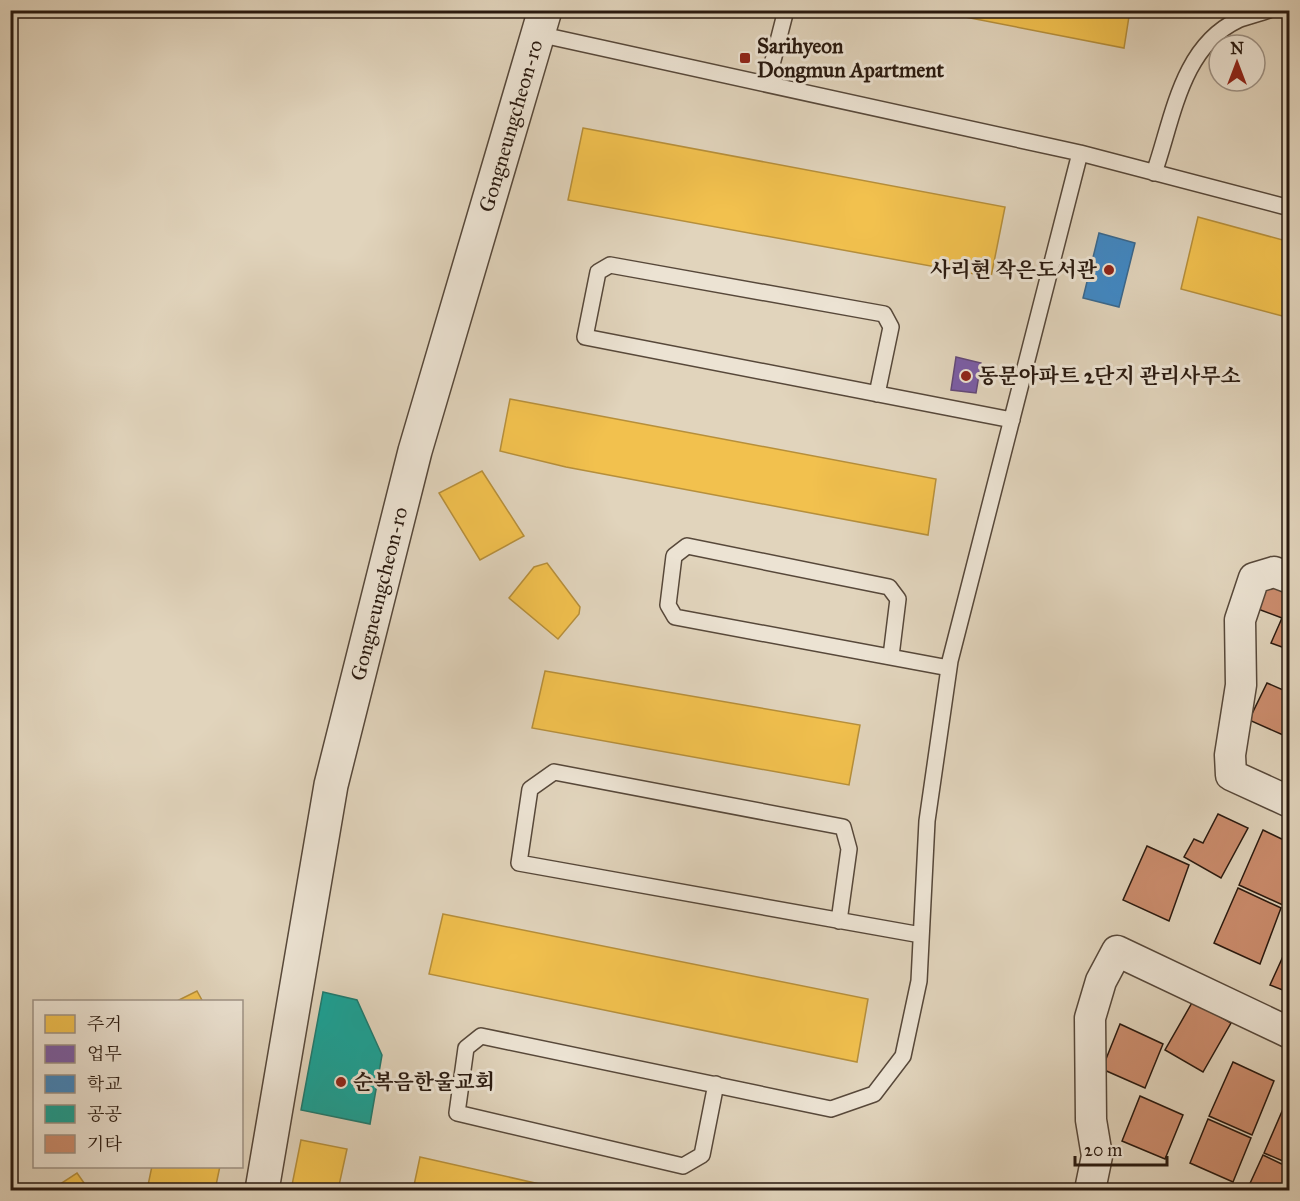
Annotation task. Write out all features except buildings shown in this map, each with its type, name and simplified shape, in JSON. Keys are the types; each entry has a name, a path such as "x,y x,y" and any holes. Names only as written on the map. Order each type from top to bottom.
{"street":[{"name":"Gongneungcheon-ro","path":"262,1191 331,785 415,451 542,22"},
{"path":"1290,578 1274,572 1254,578 1243,609 1240,620 1241,685 1230,755 1231,775 1290,802"},
{"path":"1090,1191 1097,1156 1092,1120 1090,1018 1101,981 1117,951 1290,1033"}],"lane":[{"path":"767,84 786,10"},
{"path":"1154,173 1186,74 1208,40 1238,20 1269,10"},
{"path":"542,22 767,84 1080,153 1290,208"},
{"path":"716,1084 702,1155 683,1166 457,1113 466,1048 481,1035 716,1084 831,1108 874,1094 903,1056 919,981 927,821 949,668 1080,153"},
{"path":"877,394 891,327 884,314 610,265 598,272 585,337 877,394 1012,420"},
{"path":"891,656 898,599 889,587 687,546 674,556 668,605 675,617 949,668"},
{"path":"839,921 849,849 843,827 554,772 530,789 519,863 839,921 921,935"}],"place":[{"name":"Sarihyeon Dongmun Apartment","path":"745,58"},
{"name":"사리현 작은도서관","path":"1109,270"},
{"name":"동문아파트 2단지 관리사무소","path":"966,376"},
{"name":"순복음한울교회","path":"341,1082"}]}
